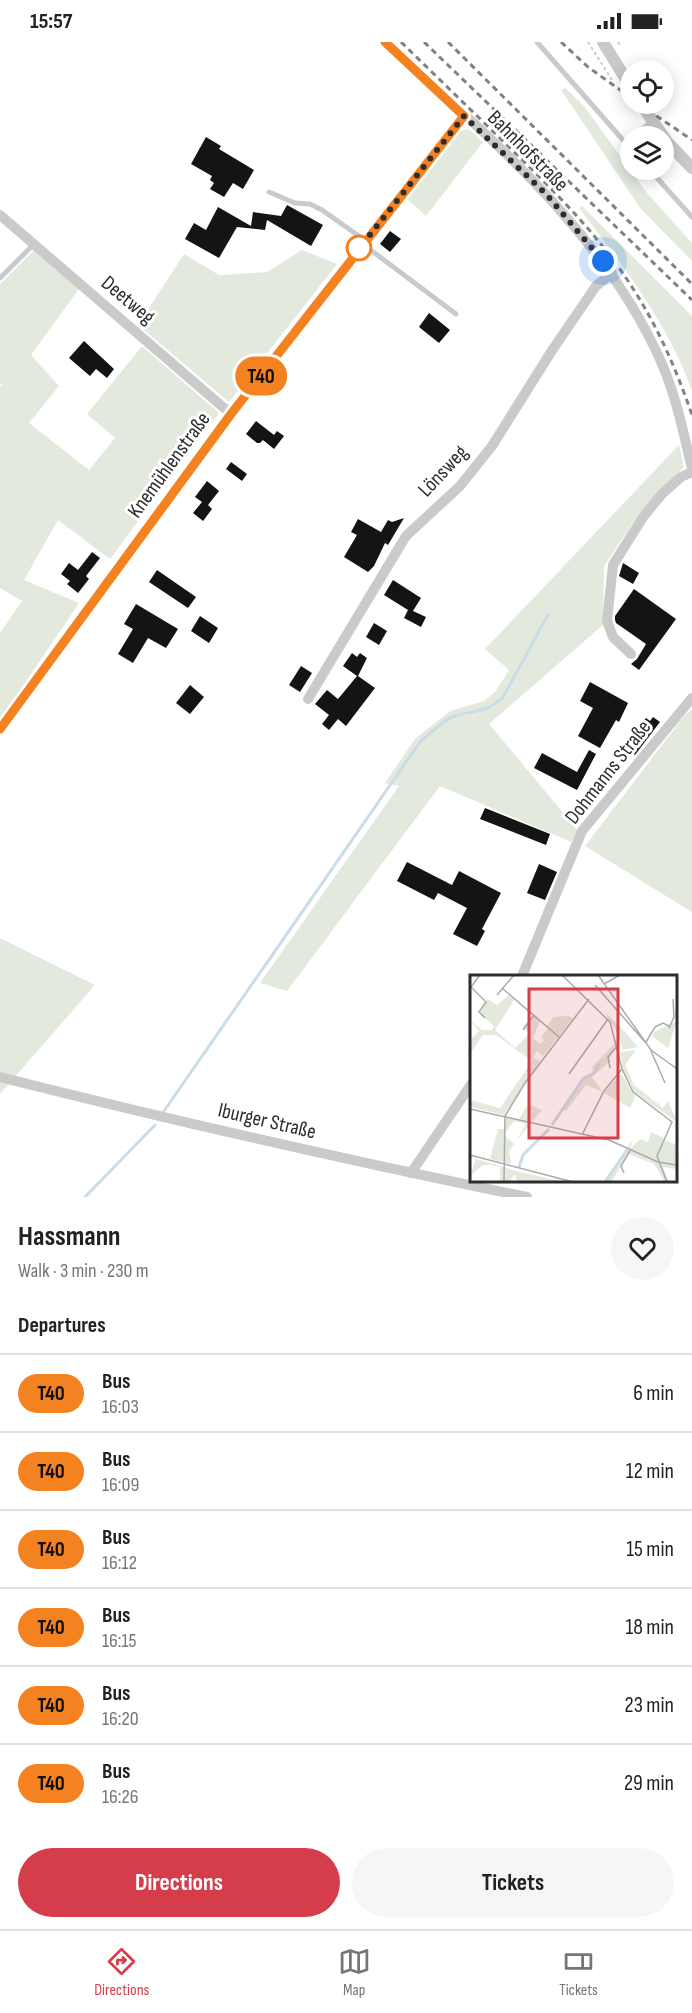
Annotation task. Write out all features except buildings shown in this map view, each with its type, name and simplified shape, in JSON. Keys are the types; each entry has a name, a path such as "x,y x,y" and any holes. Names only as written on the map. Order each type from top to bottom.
{"street":[{"name":"Bahnhofstraße","path":"385,42 546,194 595,250 612,273 659,357 674,398 692,471 681,477 662,495 613,565 607,621 613,637 631,654"},
{"path":"603,42 620,70"},
{"path":"648,114 668,143 692,168"},
{"name":"Knemühlenstraße","path":"0,729 231,414 464,116"},
{"name":"Deetweg","path":"0,215 231,414"},
{"name":"Lönsweg","path":"308,699 406,536 460,486 492,446 596,286 612,273"},
{"name":"Dohmanns Straße","path":"522,975 582,831 692,698"},
{"name":"Iburger Straße","path":"0,1077 166,1119 527,1197"},
{"path":"411,1173 470,1084"}],"lane":[{"path":"537,42 620,130"},
{"path":"646,126 653,121"},
{"path":"659,180 692,217"},
{"path":"269,192 295,203 310,204 322,210 456,314"},
{"path":"0,278 33,244"}],"shaded area":[{"path":"565,88 584,106 620,156 620,178 561,90"},
{"path":"469,129 483,142 426,216 407,199 462,130"},
{"path":"622,180 638,180 692,243 692,261 641,209"},
{"path":"582,206 692,316 692,391 657,318 643,295 579,208"},
{"path":"34,250 79,289 31,355 59,386 29,423 89,470 115,438 87,414 142,346 219,413 110,559 58,520 24,580 79,603 0,720 0,633 22,601 0,588 0,387 2,385 0,383 0,284"},
{"path":"302,250 337,264 229,402 138,325 184,254 219,275 267,272"},
{"path":"679,445 684,467 638,515 604,566 603,625 489,724 579,832 571,842 440,786 287,991 260,983 399,786 385,783 415,739 450,711 484,701 496,691 509,670 485,649"},
{"path":"692,709 692,912 585,846 685,715"},
{"path":"0,938 95,985 0,1094"}],"waterway":[{"path":"164,1111 420,742 450,718 490,707 503,697 548,615"},
{"path":"85,1197 155,1125"}],"railway":[{"path":"401,42 542,180 605,249 632,287 658,333 692,415"},
{"path":"424,42 692,300"},
{"path":"448,42 692,284"},
{"path":"561,42 588,67 620,90"},
{"path":"654,114 692,140"}],"bus line":[{"name":"T40","path":"0,729 231,414 464,116 385,42"}],"route":[{"path":"359,248 358,250 464,116 546,194 603,261"}]}
